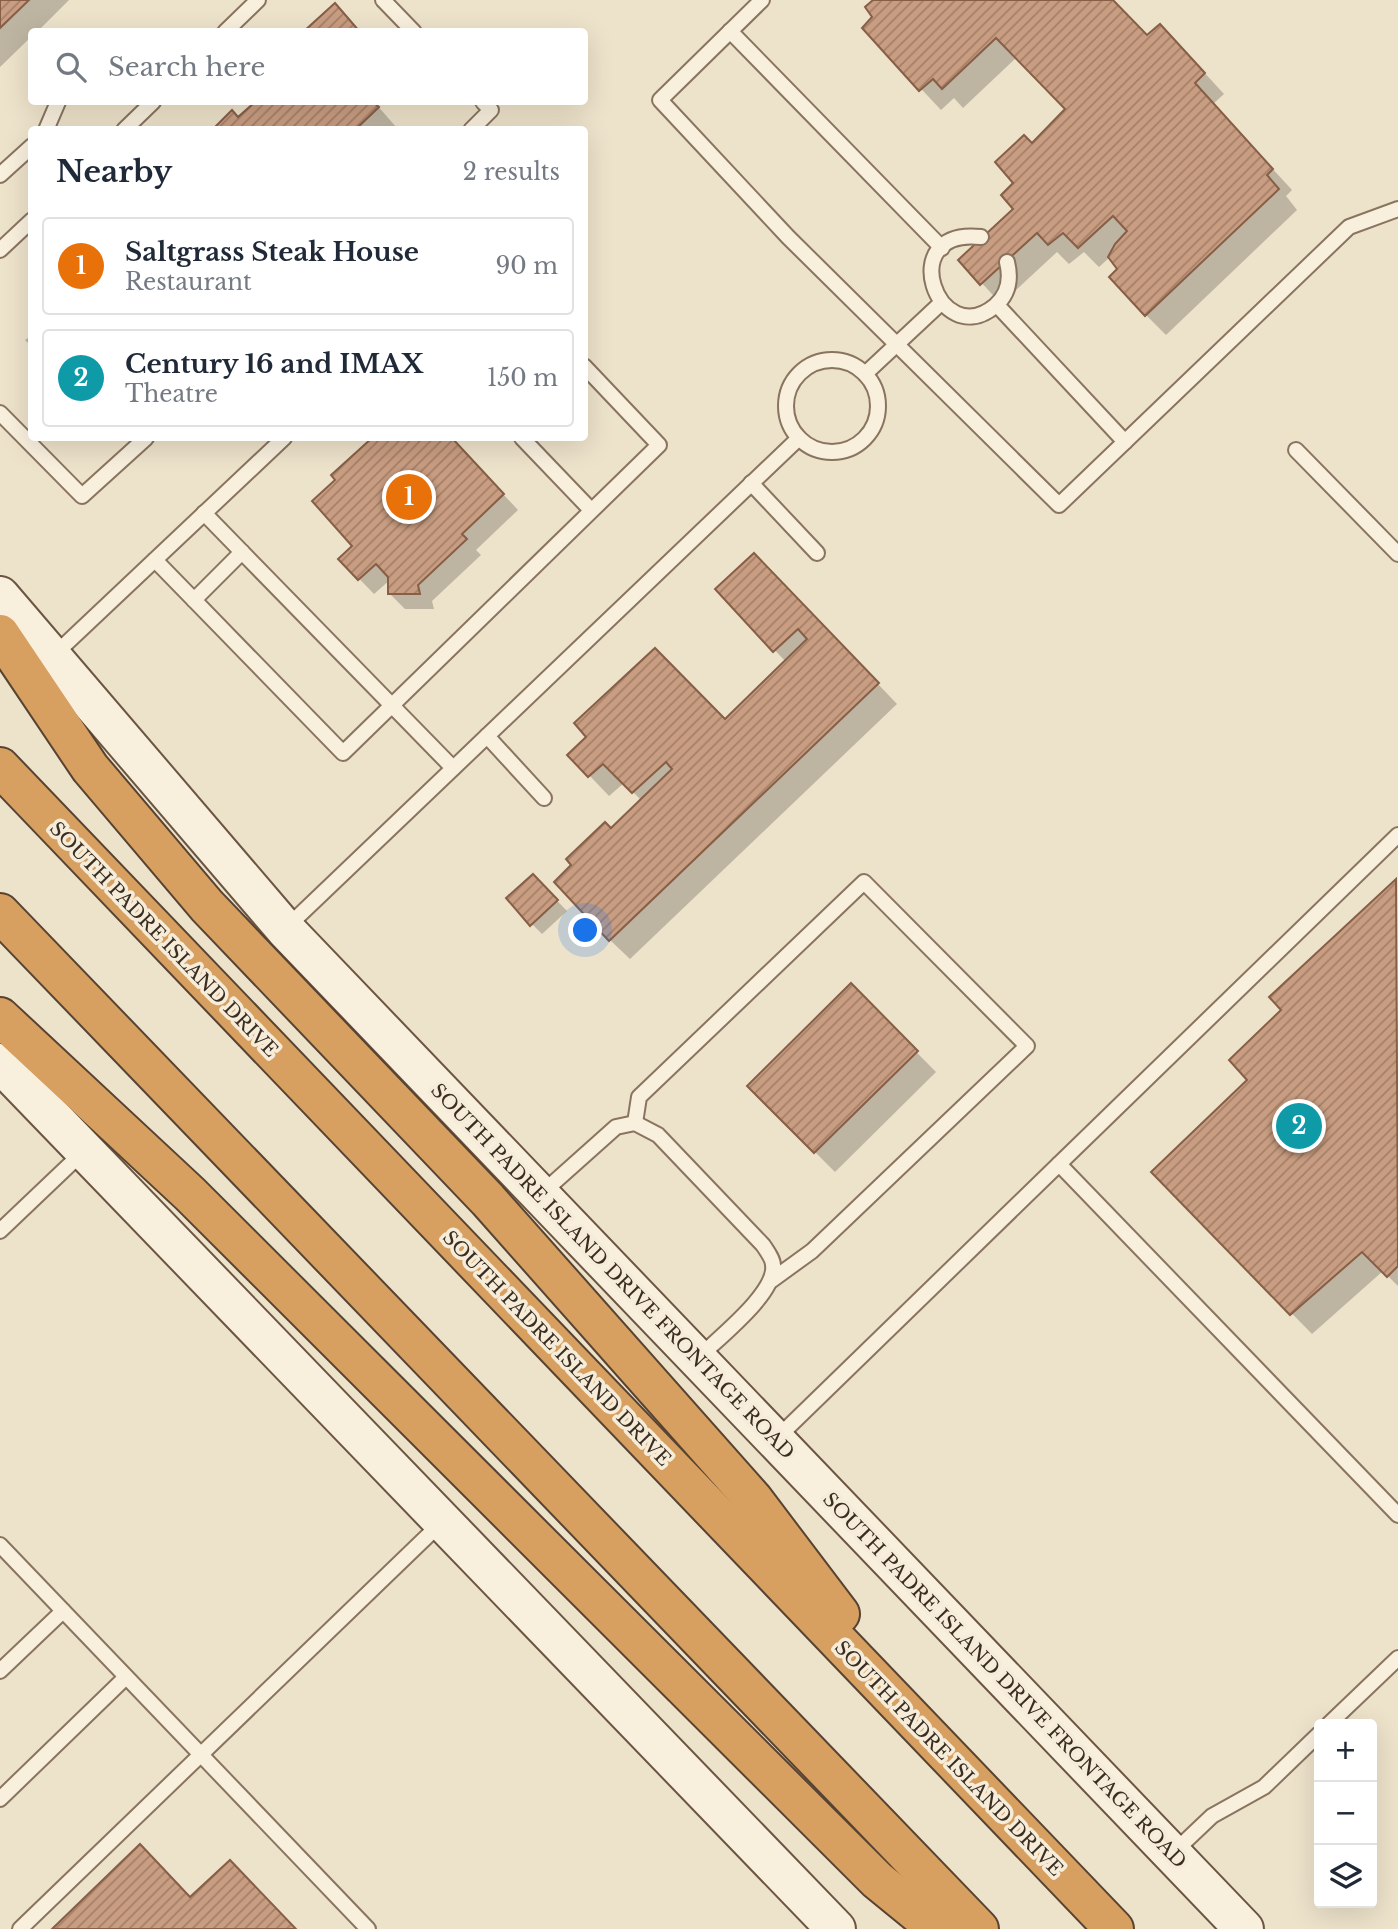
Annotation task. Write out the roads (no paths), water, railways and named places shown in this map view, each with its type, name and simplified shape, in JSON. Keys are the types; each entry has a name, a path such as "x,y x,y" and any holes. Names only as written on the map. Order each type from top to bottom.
{"highway":[{"path":"0,634 90,768 207,906 488,1200 753,1499 959,1768"},
{"name":"SOUTH PADRE ISLAND DRIVE","path":"0,767 1114,1929"},
{"path":"0,912 979,1929"},
{"path":"0,1017 190,1194 877,1880 937,1929"}],"main road":[{"name":"SOUTH PADRE ISLAND DRIVE FRONTAGE ROAD","path":"0,596 285,929 1244,1929"},
{"path":"0,1063 836,1929"}],"lane":[{"path":"229,28 258,0"},
{"path":"383,0 410,28"},
{"path":"762,0 660,100 788,237 1059,505 1349,227 1398,209"},
{"path":"730,31 942,248"},
{"path":"48,126 57,105"},
{"path":"128,126 150,105"},
{"path":"475,126 491,110 486,105"},
{"path":"0,175 28,150"},
{"path":"0,250 28,224"},
{"path":"981,237 958,238 942,248 933,261 931,284 941,303 964,315 987,312 997,305 1009,284 1007,262"},
{"path":"864,374 941,303"},
{"path":"997,305 1125,442"},
{"path":"831,361 843,362 864,374 877,398 878,412 867,436 856,445 830,452 817,450 799,438 787,415 786,404 788,392 800,373 820,362 831,361"},
{"path":"155,560 343,753 659,445 588,370"},
{"path":"0,413 82,496 143,441"},
{"path":"285,929 799,438"},
{"path":"52,657 281,441"},
{"path":"525,441 592,510"},
{"path":"1296,450 1398,554"},
{"path":"751,483 817,553"},
{"path":"204,513 453,768"},
{"path":"194,600 242,552"},
{"path":"487,736 544,798"},
{"path":"775,1440 1398,835"},
{"path":"635,1123 639,1097 864,882 1027,1046 812,1251 772,1280 762,1295 697,1359"},
{"path":"540,1195 616,1127 635,1123 658,1135 763,1245 774,1263 772,1280"},
{"path":"0,1231 85,1150"},
{"path":"1059,1164 1398,1516"},
{"path":"20,1929 443,1521"},
{"path":"0,1545 368,1929"},
{"path":"0,1671 63,1611"},
{"path":"1334,1719 1398,1658"},
{"path":"0,1799 126,1677"},
{"path":"1172,1854 1212,1816 1264,1787 1314,1739"}],"place":[{"name":"Saltgrass Steak House","path":"409,497"},
{"name":"Century 16 and IMAX","path":"1299,1126"}]}
